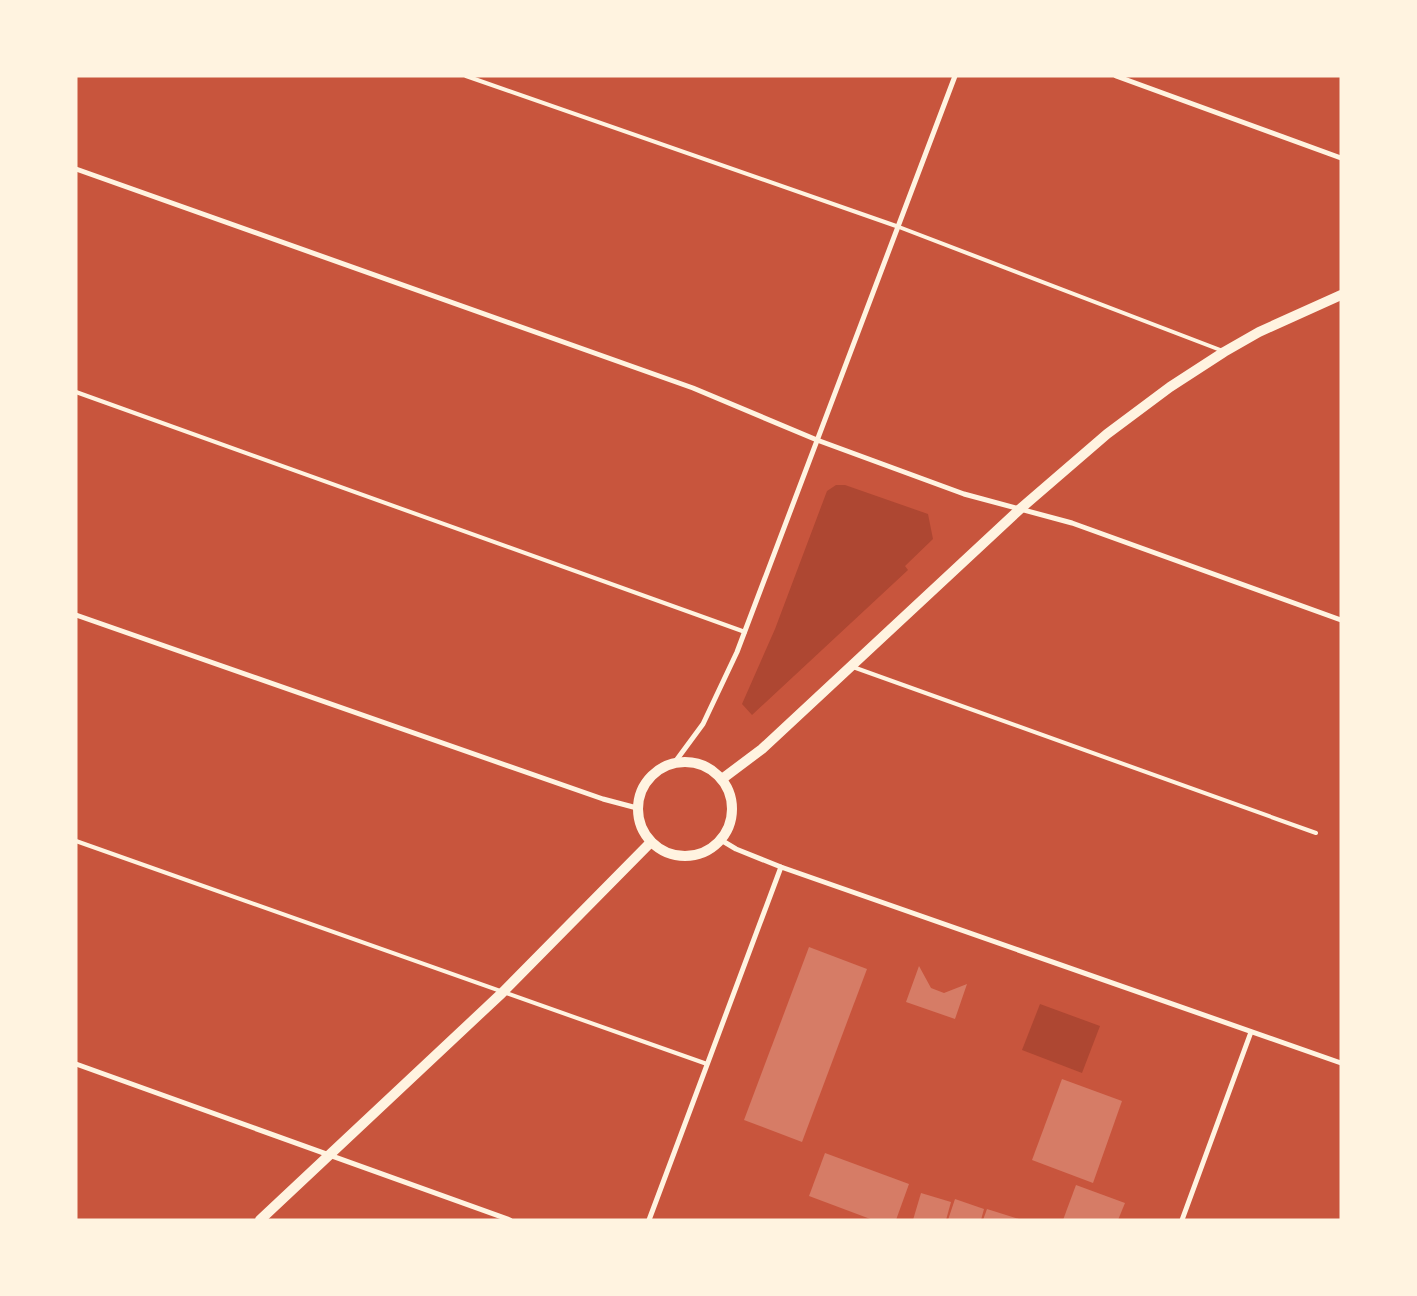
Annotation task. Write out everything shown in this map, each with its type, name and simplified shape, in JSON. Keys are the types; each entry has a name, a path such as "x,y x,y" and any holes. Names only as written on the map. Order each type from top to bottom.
{"main road":[{"path":"722,779 762,749 1020,509 1107,434 1170,387 1224,352 1259,332 1341,295"},
{"path":"688,761 701,764 722,779 732,803 732,816 728,829 721,840 703,853 681,857 670,854 651,842 643,832 638,820 639,795 653,774 675,762 688,761"},
{"path":"260,1220 502,993 651,842"}],"street":[{"path":"675,762 703,724 728,674 955,76"},
{"path":"1116,76 1341,158"},
{"path":"76,169 693,388 817,440 964,494 1072,523 1341,620"},
{"path":"76,615 603,800 637,808"},
{"path":"721,840 736,849 782,867 1341,1063"},
{"path":"649,1220 782,867"},
{"path":"1182,1220 1251,1032"},
{"path":"76,1064 510,1220"}],"lane":[{"path":"466,76 899,227 1224,352"},
{"path":"76,392 745,632"},
{"path":"851,666 1316,833"},
{"path":"76,841 707,1064"}],"shaded area":[{"path":"836,485 845,485 928,514 933,539 905,566 908,570 752,715 742,704 775,629 827,491"},
{"path":"1040,1004 1100,1026 1082,1073 1022,1050"}],"building":[{"path":"809,947 867,969 802,1142 744,1120"},
{"path":"919,966 931,988 944,993 967,984 955,1019 906,1002"},
{"path":"1062,1079 1122,1101 1093,1183 1032,1160"},
{"path":"825,1153 909,1184 896,1220 873,1220 809,1196"},
{"path":"1076,1185 1125,1203 1118,1220 1063,1220"},
{"path":"921,1193 951,1202 946,1220 913,1220"},
{"path":"955,1199 984,1209 981,1220 948,1220"},
{"path":"987,1209 1019,1219 1019,1220 983,1220"}]}
